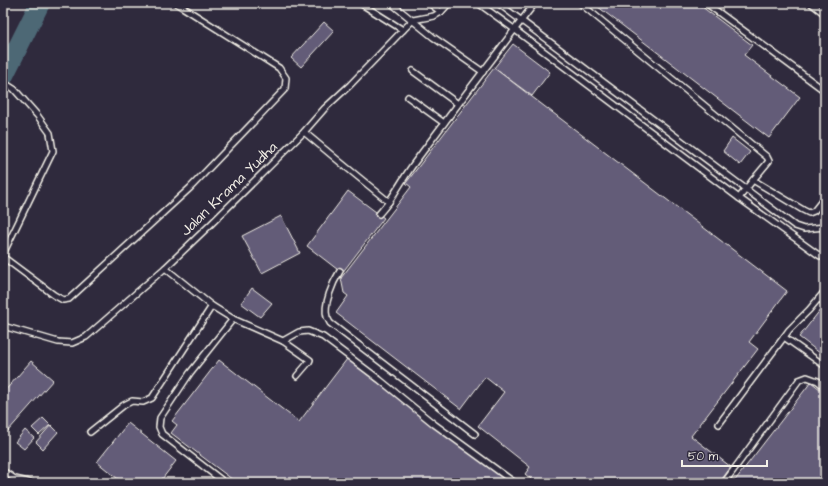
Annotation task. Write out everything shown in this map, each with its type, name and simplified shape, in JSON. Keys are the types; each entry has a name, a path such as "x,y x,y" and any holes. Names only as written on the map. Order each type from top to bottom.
{"lane":[{"path":"3,82 14,89 38,115 50,133 53,151 3,255 54,295 63,300 69,299 190,188 285,89 286,78 279,68 176,3"},
{"path":"360,3 403,30"},
{"path":"391,3 433,37 483,72"},
{"path":"429,3 441,12"},
{"path":"413,20 434,16 441,12 449,3"},
{"path":"478,3 739,198 823,256 825,260"},
{"path":"498,3 795,226 804,229 825,227"},
{"path":"379,214 458,104 535,3"},
{"path":"580,3 767,157 769,161 739,198"},
{"path":"706,3 825,91"},
{"path":"811,3 825,14"},
{"name":"Jalan Krama Yudha","path":"3,326 58,342 72,343 86,337 165,268 211,224 304,132 413,20"},
{"path":"413,72 458,104"},
{"path":"408,97 444,123"},
{"path":"304,132 389,202"},
{"path":"753,180 809,213 814,211 825,197"},
{"path":"165,268 212,306 232,319 284,341 310,360 297,376"},
{"path":"340,271 333,283 326,306 327,316 330,322 475,434"},
{"path":"719,424 789,330 825,291"},
{"path":"819,299 825,302"},
{"path":"90,432 124,404 132,401 143,402 152,398 212,306"},
{"path":"225,483 162,434 159,427 160,418 190,373 232,319"},
{"path":"284,341 299,332 308,331 323,337 380,380 434,424 515,483"},
{"path":"784,337 825,366"},
{"path":"724,483 799,380 806,377 825,387"},
{"path":"3,471 15,478 32,483"}],"building":[{"path":"593,3 697,3 752,45 744,55 800,97 769,138"},
{"path":"324,22 334,31 301,67 291,58"},
{"path":"513,44 550,72 532,96 494,68"},
{"path":"494,68 787,291 749,342 758,349 691,436 731,467 719,483 536,483 525,474 530,467 478,426 504,392 485,377 461,409 336,313 348,296 344,293 341,278 411,187 406,183"},
{"path":"732,138 750,152 740,165 723,151"},
{"path":"348,191 384,218 342,273 307,246"},
{"path":"281,216 300,253 262,273 242,236"},
{"path":"252,288 272,303 260,317 241,303"},
{"path":"821,309 825,313 825,357 799,337"},
{"path":"347,359 509,483 237,483 171,433 177,425 172,421 219,360 299,422"},
{"path":"31,361 53,380 8,431 3,427 3,393"},
{"path":"811,382 825,393 825,483 733,483"},
{"path":"43,418 50,425 39,435 32,428"},
{"path":"128,423 176,461 159,483 123,483 97,462"},
{"path":"51,425 58,432 43,449 36,442"},
{"path":"25,430 34,438 24,449 15,442"}],"waterway":[{"path":"3,77 40,3"}]}
